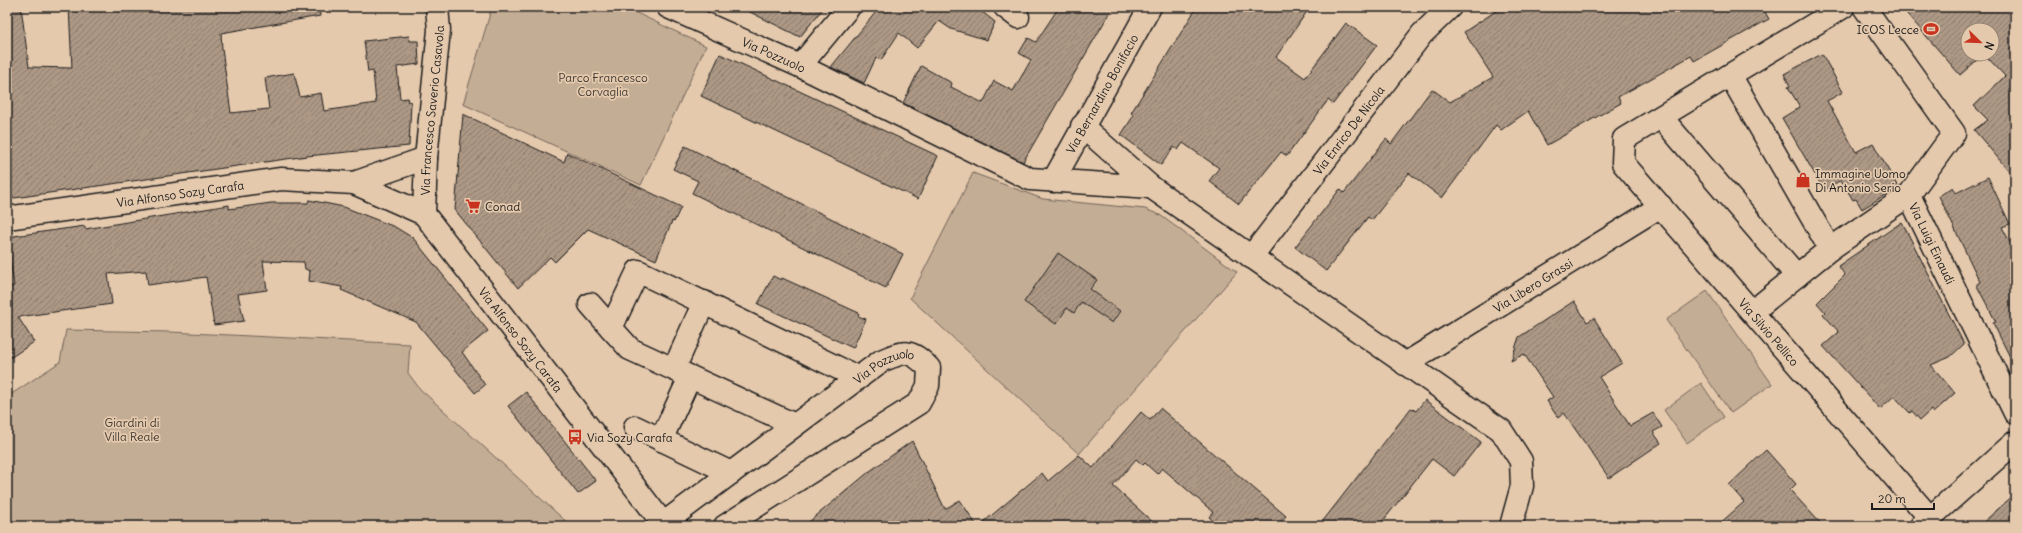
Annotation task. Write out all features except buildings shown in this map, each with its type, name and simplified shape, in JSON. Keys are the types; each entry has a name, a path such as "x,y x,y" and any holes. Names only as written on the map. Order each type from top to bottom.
{"street":[{"name":"Via Francesco Saverio Casavola","path":"424,214 426,158 439,30 437,7"},
{"path":"439,30 451,7"},
{"name":"Via Pozzuolo","path":"668,7 800,66 1030,179 1150,187"},
{"path":"800,66 849,7"},
{"name":"Via Bernardino Bonifacio","path":"1053,181 1082,126 1150,7"},
{"name":"Via Enrico De Nicola","path":"1251,257 1422,34 1450,7"},
{"path":"1797,276 1661,117 1843,7"},
{"name":"Via Luigi Einaudi","path":"1864,7 1954,133 1909,195 2015,413"},
{"path":"1730,75 1830,249"},
{"name":"Via Silvio Pellico","path":"1661,117 1624,139 1623,163 1752,312 1925,522"},
{"path":"1082,126 1150,187 1501,430 1521,461 1522,486 1511,526"},
{"name":"Via Alfonso Sozy Carafa","path":"354,183 426,158"},
{"name":"Via Alfonso Sozy Carafa","path":"7,218 281,179 354,183 424,214 664,525"},
{"path":"1752,312 1830,249 1909,195"},
{"name":"Via Libero Grassi","path":"1404,364 1661,206"},
{"path":"611,328 638,271 860,378"},
{"path":"661,440 704,302"},
{"path":"590,304 630,349 795,425"},
{"name":"Via Pozzuolo","path":"664,525 881,361 902,352 916,356 929,368 928,386 919,403 725,526"},
{"path":"635,427 731,474"},
{"path":"1925,522 2015,442"}],"green space":[{"name":"Parco Francesco Corvaglia","path":"492,7 624,7 706,46 641,185 463,104"},
{"path":"973,173 1043,199 1145,209 1160,215 1237,272 1079,454 910,298"},
{"path":"1707,291 1772,384 1731,413 1666,320"},
{"name":"Giardini di Villa Reale","path":"66,330 170,332 410,344 408,373 420,389 571,526 7,526 7,397 60,362"},
{"path":"1701,383 1724,417 1687,443 1664,410"}],"place":[{"name":"ICOS Lecce","path":"1931,29"},
{"name":"Immagine Uomo Di Antonio Serio","path":"1803,180"},
{"name":"Conad","path":"473,206"},
{"name":"Via Sozy Carafa","path":"575,437"}]}
